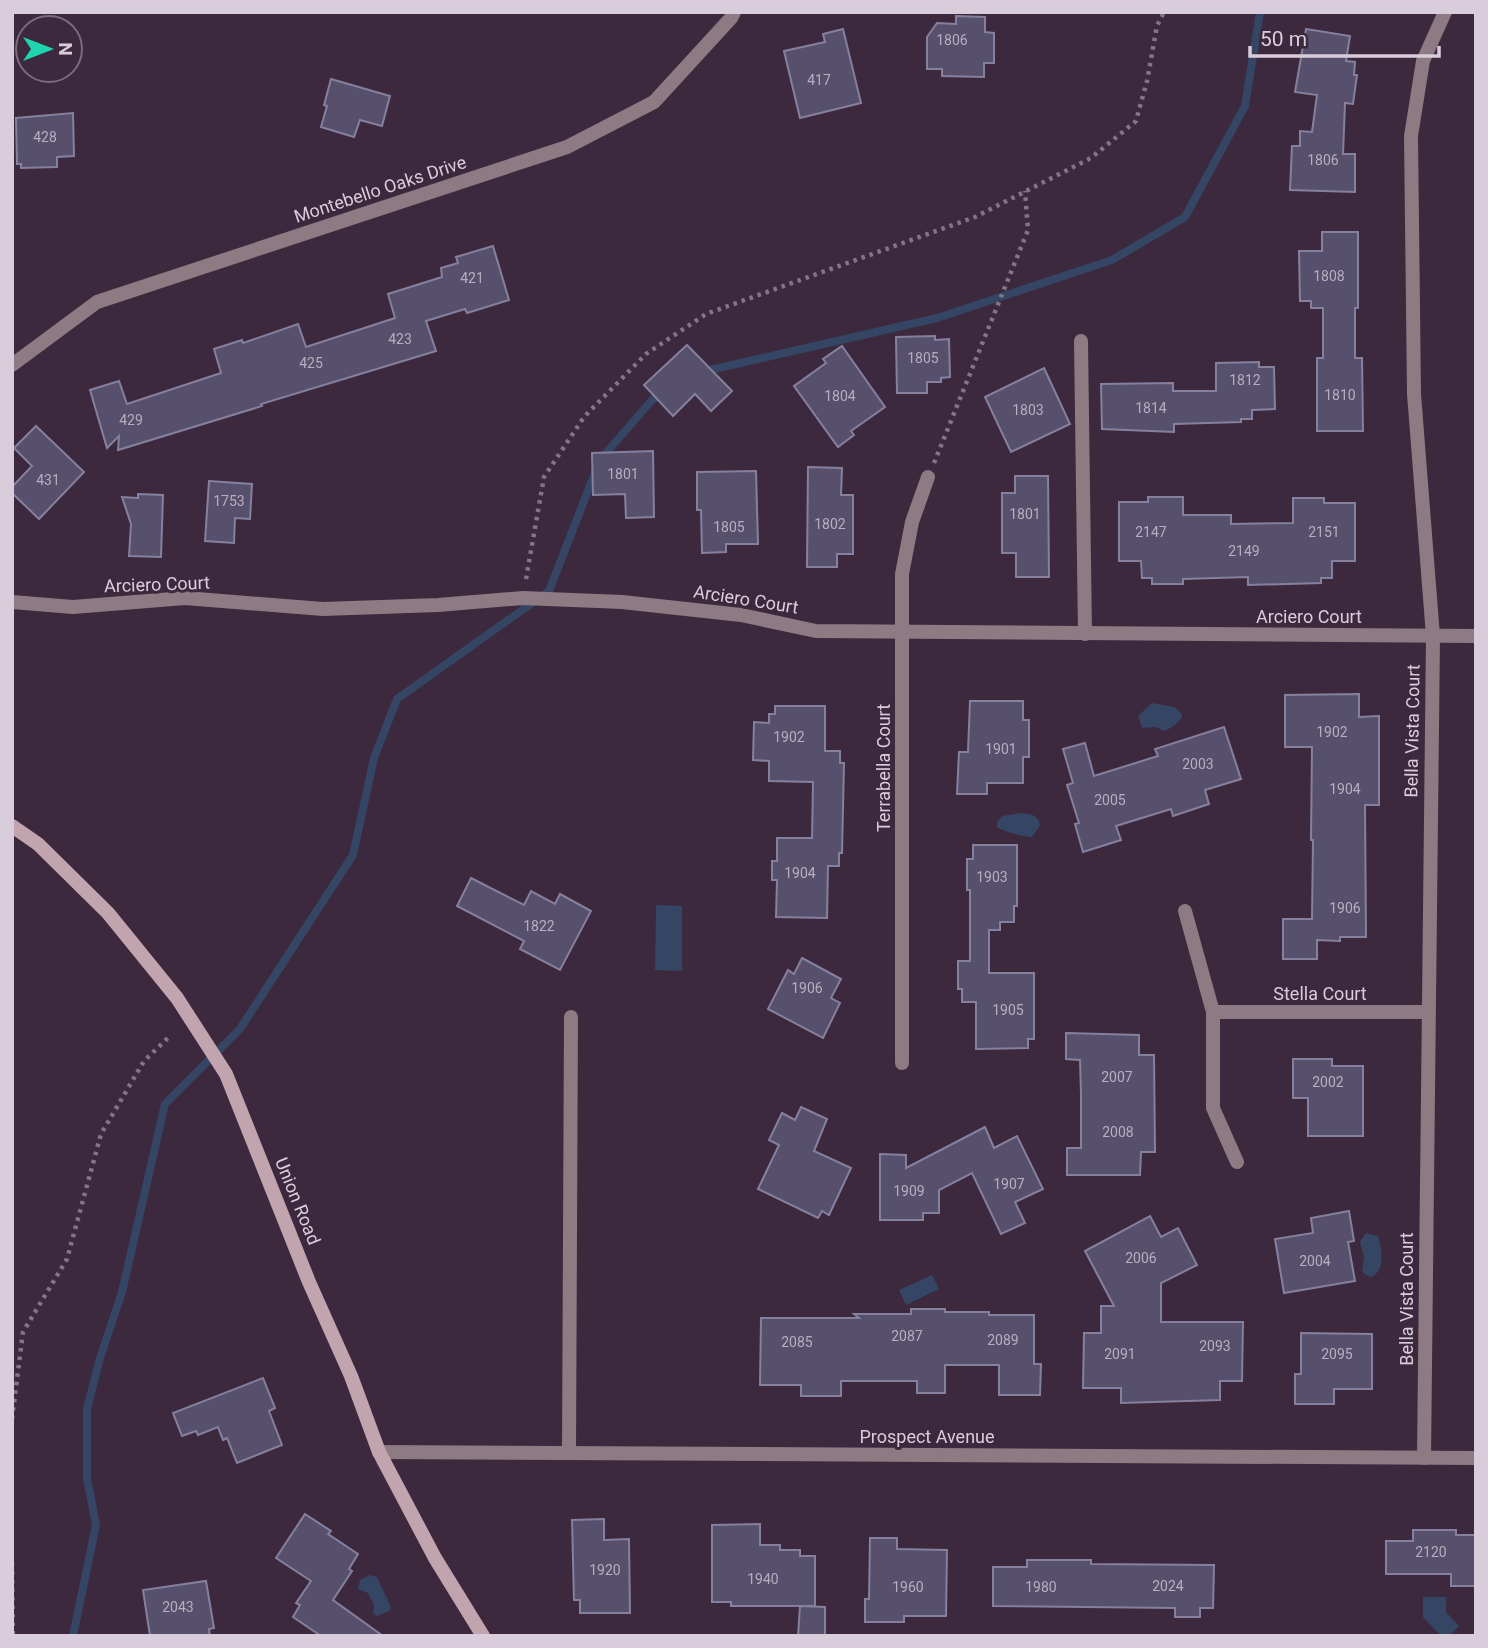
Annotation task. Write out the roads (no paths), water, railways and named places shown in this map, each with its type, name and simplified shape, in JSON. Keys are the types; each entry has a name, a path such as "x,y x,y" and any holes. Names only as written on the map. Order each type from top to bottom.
{"main road":[{"name":"Union Road","path":"12,826 38,844 108,913 177,998 226,1074 309,1282 351,1376 379,1452 435,1558 483,1636"}],"street":[{"name":"Montebello Oaks Drive","path":"12,365 97,302 567,147 654,102 731,18 733,12"},
{"name":"Bella Vista Court","path":"1424,1458 1433,636 1414,394 1411,136 1423,61 1445,12"},
{"path":"1081,341 1085,634"},
{"name":"Terrabella Court","path":"902,1063 902,574 912,522 928,477"},
{"name":"Arciero Court","path":"12,602 73,607 185,598 323,609 438,605 523,597 622,602 741,615 816,631 1476,636"},
{"path":"1185,911 1213,1012 1213,1108 1237,1162"},
{"name":"Stella Court","path":"1213,1012 1427,1012"},
{"path":"569,1453 571,1017"},
{"name":"Prospect Avenue","path":"379,1452 1476,1458"}],"water":[{"path":"1152,703 1175,707 1182,714 1180,720 1164,731 1156,727 1142,728 1138,716"},
{"path":"1022,813 1038,819 1040,826 1032,837 997,827 1002,816"},
{"path":"656,905 682,906 682,971 655,970"},
{"path":"1366,1233 1378,1236 1381,1254 1379,1271 1370,1277 1362,1272 1364,1257 1360,1242"},
{"path":"932,1275 939,1289 906,1305 899,1290"},
{"path":"370,1575 377,1577 391,1607 389,1611 377,1616 373,1613 374,1605 368,1593 358,1589 360,1580"},
{"path":"1423,1597 1446,1597 1446,1612 1459,1626 1449,1636 1441,1636 1423,1617"}],"waterway":[{"path":"702,374 937,318 1112,260 1185,217 1245,106 1260,12"},
{"path":"73,1636 96,1525 87,1478 87,1409 100,1358 122,1292 165,1104 240,1029 353,855 374,758 397,699 549,591 600,460 652,400 665,393"}]}
